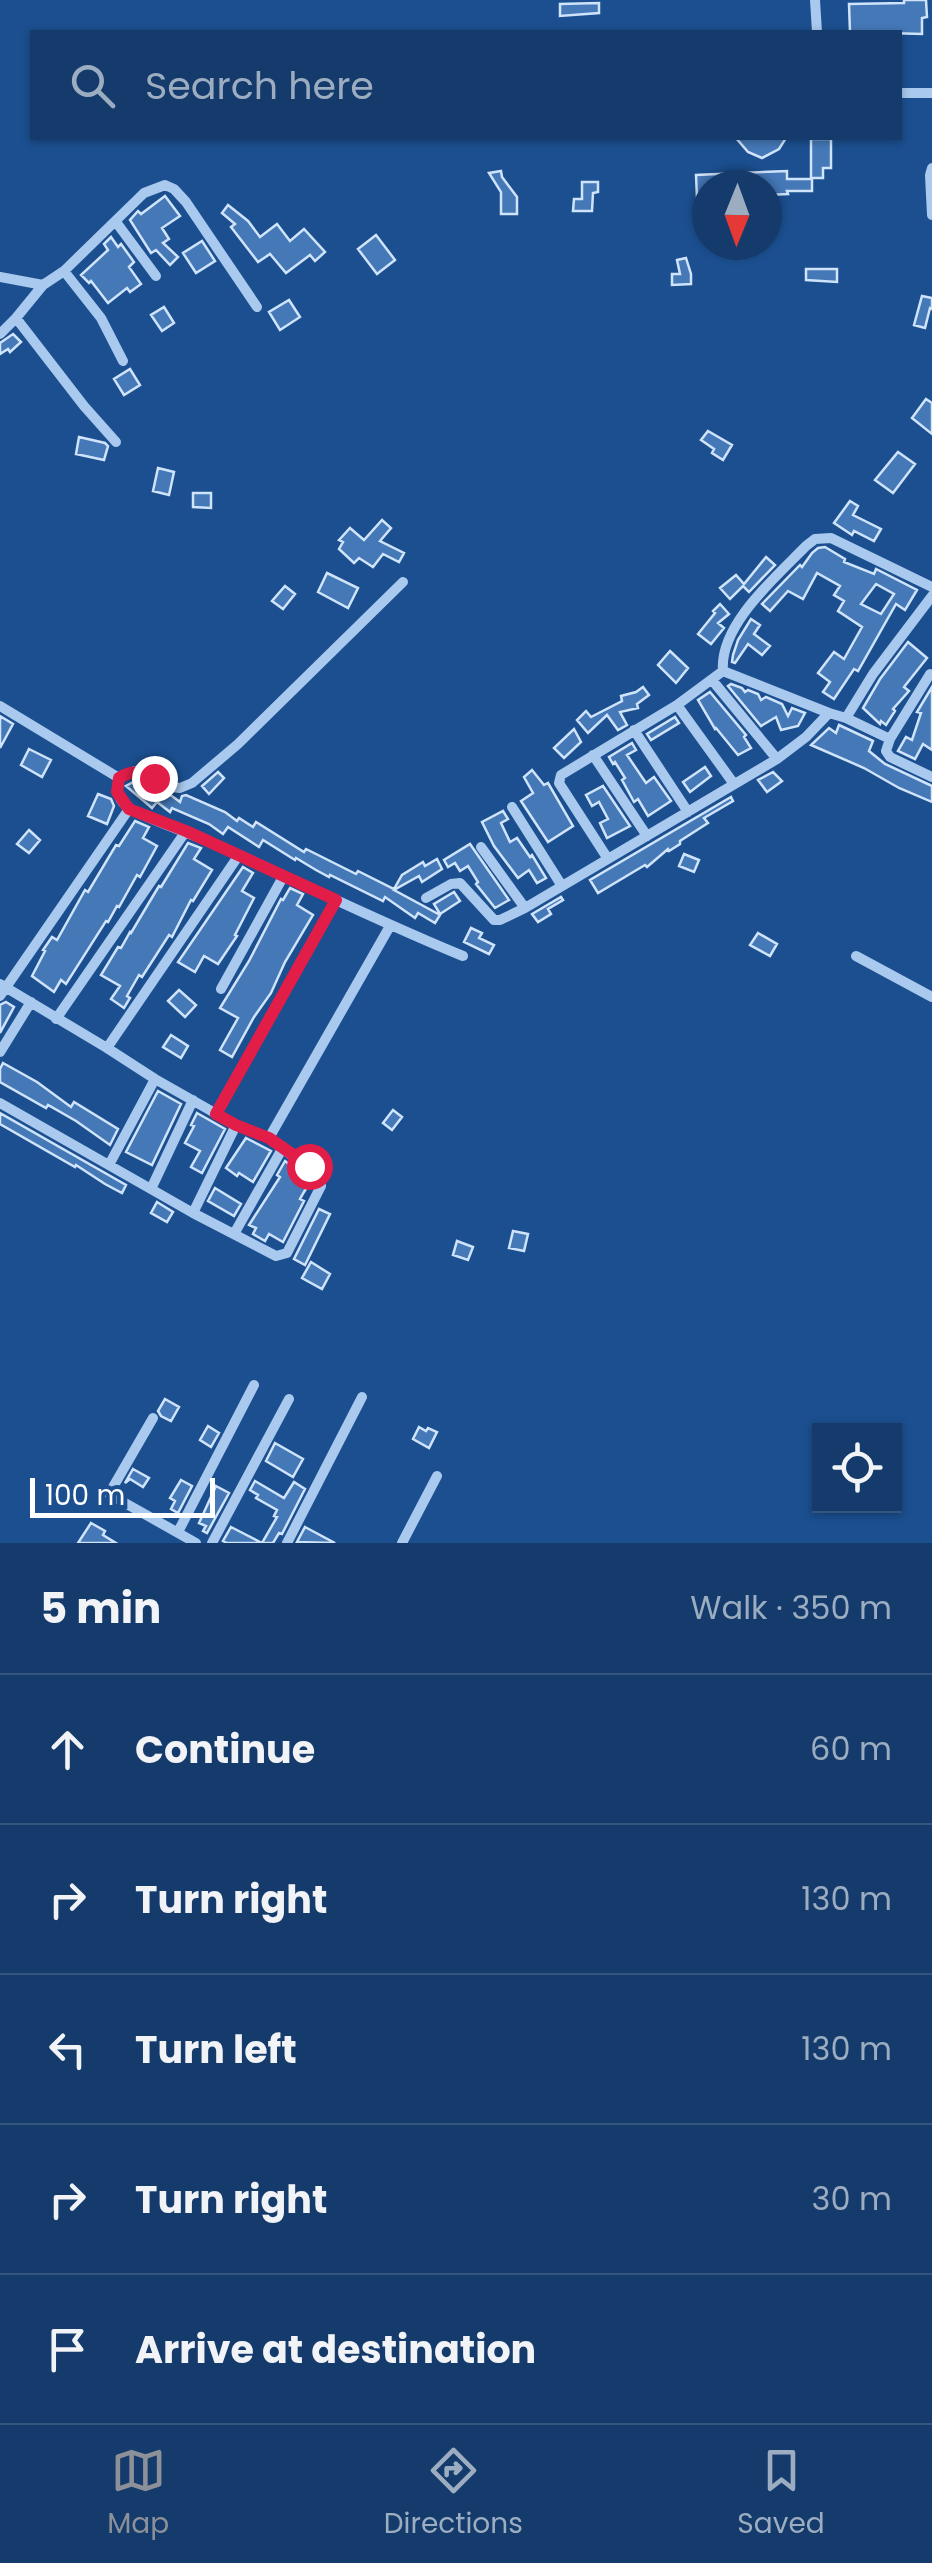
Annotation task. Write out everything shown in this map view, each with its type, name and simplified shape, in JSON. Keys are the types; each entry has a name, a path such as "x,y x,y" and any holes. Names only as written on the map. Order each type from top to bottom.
{"street":[{"path":"815,0 817,30"},
{"path":"902,94 932,94"},
{"path":"932,168 932,215"},
{"path":"0,334 43,285 64,270 144,192 165,186 174,189 203,226 257,307"},
{"path":"116,222 156,276"},
{"path":"64,270 101,318 122,361"},
{"path":"0,277 43,285"},
{"path":"16,318 116,442"},
{"path":"723,672 724,655 746,611 815,539 831,538 932,587"},
{"path":"119,778 135,771 172,786 192,784 403,582"},
{"path":"846,718 873,674 932,596"},
{"path":"608,859 559,783 561,776 723,672"},
{"path":"723,672 846,718 890,739"},
{"path":"930,674 886,751 890,758 932,777"},
{"path":"712,680 777,759"},
{"path":"677,705 734,784"},
{"path":"0,706 119,778"},
{"path":"426,898 460,883 494,920 500,920 777,759 829,713"},
{"path":"634,730 688,812"},
{"path":"593,755 647,836"},
{"path":"119,778 117,792 129,809 463,956"},
{"path":"512,808 562,886"},
{"path":"0,1102 271,1255 287,1254 321,1184 320,1177 309,1166 269,1138 236,1125 155,1080 32,1002 2,989 129,809"},
{"path":"56,1019 186,831"},
{"path":"481,847 525,908"},
{"path":"107,1048 239,855"},
{"path":"221,989 283,876"},
{"path":"216,1114 336,900"},
{"path":"269,1138 390,926"},
{"path":"856,956 932,997"},
{"path":"0,1052 32,1002"},
{"path":"109,1165 155,1080"},
{"path":"151,1189 193,1100"},
{"path":"193,1213 236,1125"},
{"path":"234,1234 282,1148"},
{"path":"178,1532 254,1385"},
{"path":"287,1543 362,1397"},
{"path":"212,1543 288,1399"},
{"path":"153,1418 109,1494 196,1543"},
{"path":"402,1543 437,1476"}],"building":[{"path":"926,0 922,34 850,30 849,4"},
{"path":"599,3 599,13 560,16 560,4"},
{"path":"738,140 785,140 779,149 762,158 748,152"},
{"path":"811,140 831,140 831,168 823,168 823,178 811,178"},
{"path":"501,171 517,197 517,214 501,214 501,192 489,173"},
{"path":"782,171 787,171 787,179 812,179 812,191 782,194"},
{"path":"582,182 598,182 592,211 573,211 574,199 582,199"},
{"path":"165,196 180,216 162,228 169,239 163,243 178,257 170,265 156,250 151,253 130,220"},
{"path":"228,205 260,237 277,224 290,241 304,229 325,252 315,261 310,255 286,273 270,254 258,262 231,227 235,224 222,213"},
{"path":"376,235 395,260 377,274 358,249"},
{"path":"111,237 134,262 129,267 141,284 130,292 127,288 108,303 91,281 81,275 108,250 104,244"},
{"path":"202,241 215,261 196,273 183,253"},
{"path":"686,258 691,284 672,285 672,274 680,274 677,260"},
{"path":"806,269 837,269 837,282 806,280"},
{"path":"922,296 932,298 925,328 914,325"},
{"path":"289,300 300,317 280,330 269,312"},
{"path":"164,307 174,323 162,331 151,315"},
{"path":"13,334 21,342 10,352 8,349 0,354 0,343"},
{"path":"130,369 140,385 124,395 114,379"},
{"path":"926,399 932,403 932,434 912,418"},
{"path":"708,431 732,445 723,460 701,440"},
{"path":"79,437 105,443 108,446 104,460 76,454"},
{"path":"898,452 915,464 893,493 875,480"},
{"path":"158,468 174,472 169,495 153,491"},
{"path":"193,493 211,493 211,508 193,507"},
{"path":"850,501 858,506 853,515 881,529 874,541 854,531 852,535 834,523"},
{"path":"382,520 391,528 380,541 404,553 399,562 383,554 373,567 359,558 354,563 339,549 343,542 339,540 350,528 364,540"},
{"path":"825,547 844,562 874,574 876,569 917,590 905,610 896,604 858,671 854,669 834,699 823,692 830,682 818,673 834,652 844,659 862,627 838,611 844,601 834,595 840,586 817,573 803,599 788,591 770,611 762,604 818,548","holes":["876,584 894,594 881,614 861,604"]},
{"path":"766,557 775,565 749,592 743,586 730,599 720,588 736,575 744,584"},
{"path":"327,573 358,588 348,608 318,592"},
{"path":"285,586 295,594 283,609 272,601"},
{"path":"720,604 729,614 718,623 724,628 711,644 698,634"},
{"path":"751,619 760,625 754,634 770,646 762,655 748,644 732,662 738,640"},
{"path":"908,642 927,658 904,687 909,691 893,709 886,725 881,721 880,724 863,708"},
{"path":"670,651 688,668 676,683 658,665"},
{"path":"728,686 758,694 761,700 766,697 782,704 788,716 792,708 805,713 798,726 781,730 776,717 761,726"},
{"path":"643,687 649,695 637,704 638,708 620,712 627,725 618,730 607,715 588,733 577,720 586,711 591,717 622,701 621,696"},
{"path":"932,687 932,750 923,744 915,759 898,751 906,737 912,740 921,713 917,712"},
{"path":"710,692 746,735 751,748 738,755 715,729 698,700"},
{"path":"0,716 13,724 0,748"},
{"path":"675,717 679,723 651,740 647,734"},
{"path":"839,725 873,741 869,751 885,764 932,786 932,802 811,745 829,728 836,733"},
{"path":"574,729 581,742 564,758 554,748"},
{"path":"632,743 636,750 627,755 646,783 654,777 671,801 648,816 638,799 634,802 622,780 625,778 609,757"},
{"path":"29,749 51,760 42,777 21,765"},
{"path":"705,767 711,776 690,792 683,782"},
{"path":"532,770 544,785 548,783 573,826 548,842 521,801 533,793 524,777"},
{"path":"218,772 224,778 209,794 202,786"},
{"path":"773,772 782,781 767,792 758,780"},
{"path":"135,781 180,802 186,795 253,827 256,822 304,852 306,849 394,889 402,875 423,862 425,866 437,859 442,869 422,882 419,876 394,890 440,915 435,923 418,913 415,918 385,897 383,901 329,877 263,840 259,847 228,827 223,834 172,808 170,812 157,802 152,808 126,786"},
{"path":"603,786 630,826 607,838 600,823 608,819 599,802 592,806 586,795"},
{"path":"98,794 111,799 114,806 107,824 88,816"},
{"path":"731,797 733,801 704,818 708,823 680,844 598,893 590,880"},
{"path":"503,811 508,819 501,823 510,842 517,838 546,878 537,883 529,870 518,878 482,822"},
{"path":"135,821 149,827 143,838 157,846 66,984 61,980 54,992 32,976 43,950 52,937 57,940 85,890 88,892"},
{"path":"29,830 40,840 29,853 17,844"},
{"path":"188,843 201,848 194,859 212,870 172,937 169,935 142,977 139,975 124,1008 111,999 120,986 101,975"},
{"path":"470,844 509,900 495,908 476,884 468,866 460,871 455,863 448,867 444,860"},
{"path":"684,854 699,860 694,872 679,866"},
{"path":"243,867 253,873 242,891 254,898 237,936 218,964 204,956 195,972 178,962"},
{"path":"290,888 303,894 297,905 313,915 232,1057 220,1050 238,1018 220,1008"},
{"path":"454,892 460,901 440,914 434,904"},
{"path":"561,897 563,900 548,909 551,914 538,922 532,914"},
{"path":"471,928 482,933 479,938 494,945 489,954 464,942"},
{"path":"758,933 777,944 770,956 750,945"},
{"path":"179,990 196,1005 185,1017 168,1001"},
{"path":"6,1002 14,1007 0,1033 0,1005"},
{"path":"171,1035 188,1046 181,1058 163,1047"},
{"path":"3,1063 71,1107 74,1102 118,1129 110,1145 76,1121 0,1082"},
{"path":"158,1091 181,1104 152,1165 126,1152"},
{"path":"393,1110 402,1117 392,1130 383,1123"},
{"path":"0,1113 126,1185 122,1193 0,1124"},
{"path":"197,1113 225,1129 202,1173 191,1167 200,1151 185,1143"},
{"path":"246,1138 271,1151 253,1182 226,1168"},
{"path":"285,1161 311,1181 283,1242 269,1234 265,1241 253,1234 256,1228 249,1225 280,1177 277,1175"},
{"path":"215,1188 241,1204 234,1216 208,1201"},
{"path":"157,1202 173,1212 167,1222 151,1213"},
{"path":"319,1209 330,1214 305,1265 294,1259"},
{"path":"513,1231 528,1234 524,1251 509,1248"},
{"path":"457,1241 473,1247 468,1260 453,1255"},
{"path":"311,1262 330,1274 322,1289 302,1278"},
{"path":"165,1399 179,1407 171,1421 158,1411"},
{"path":"208,1426 219,1433 211,1447 200,1440"},
{"path":"419,1427 437,1432 429,1448 413,1439"},
{"path":"275,1443 303,1459 293,1477 266,1461"},
{"path":"133,1469 149,1478 143,1487 130,1479 125,1483"},
{"path":"181,1480 192,1486 178,1513 171,1509 175,1501 170,1498"},
{"path":"255,1481 284,1498 294,1482 305,1489 282,1534 273,1543 262,1543 277,1510 256,1498 258,1495 250,1490"},
{"path":"216,1486 229,1493 207,1533 203,1531 206,1526 199,1523"},
{"path":"91,1523 105,1531 103,1535 116,1543 78,1543"},
{"path":"231,1527 262,1543 223,1541"},
{"path":"305,1527 335,1543 297,1542"}],"route":[{"path":"154,778 130,771 119,778 118,796 129,809 336,900 216,1114 269,1138 309,1166"}]}
